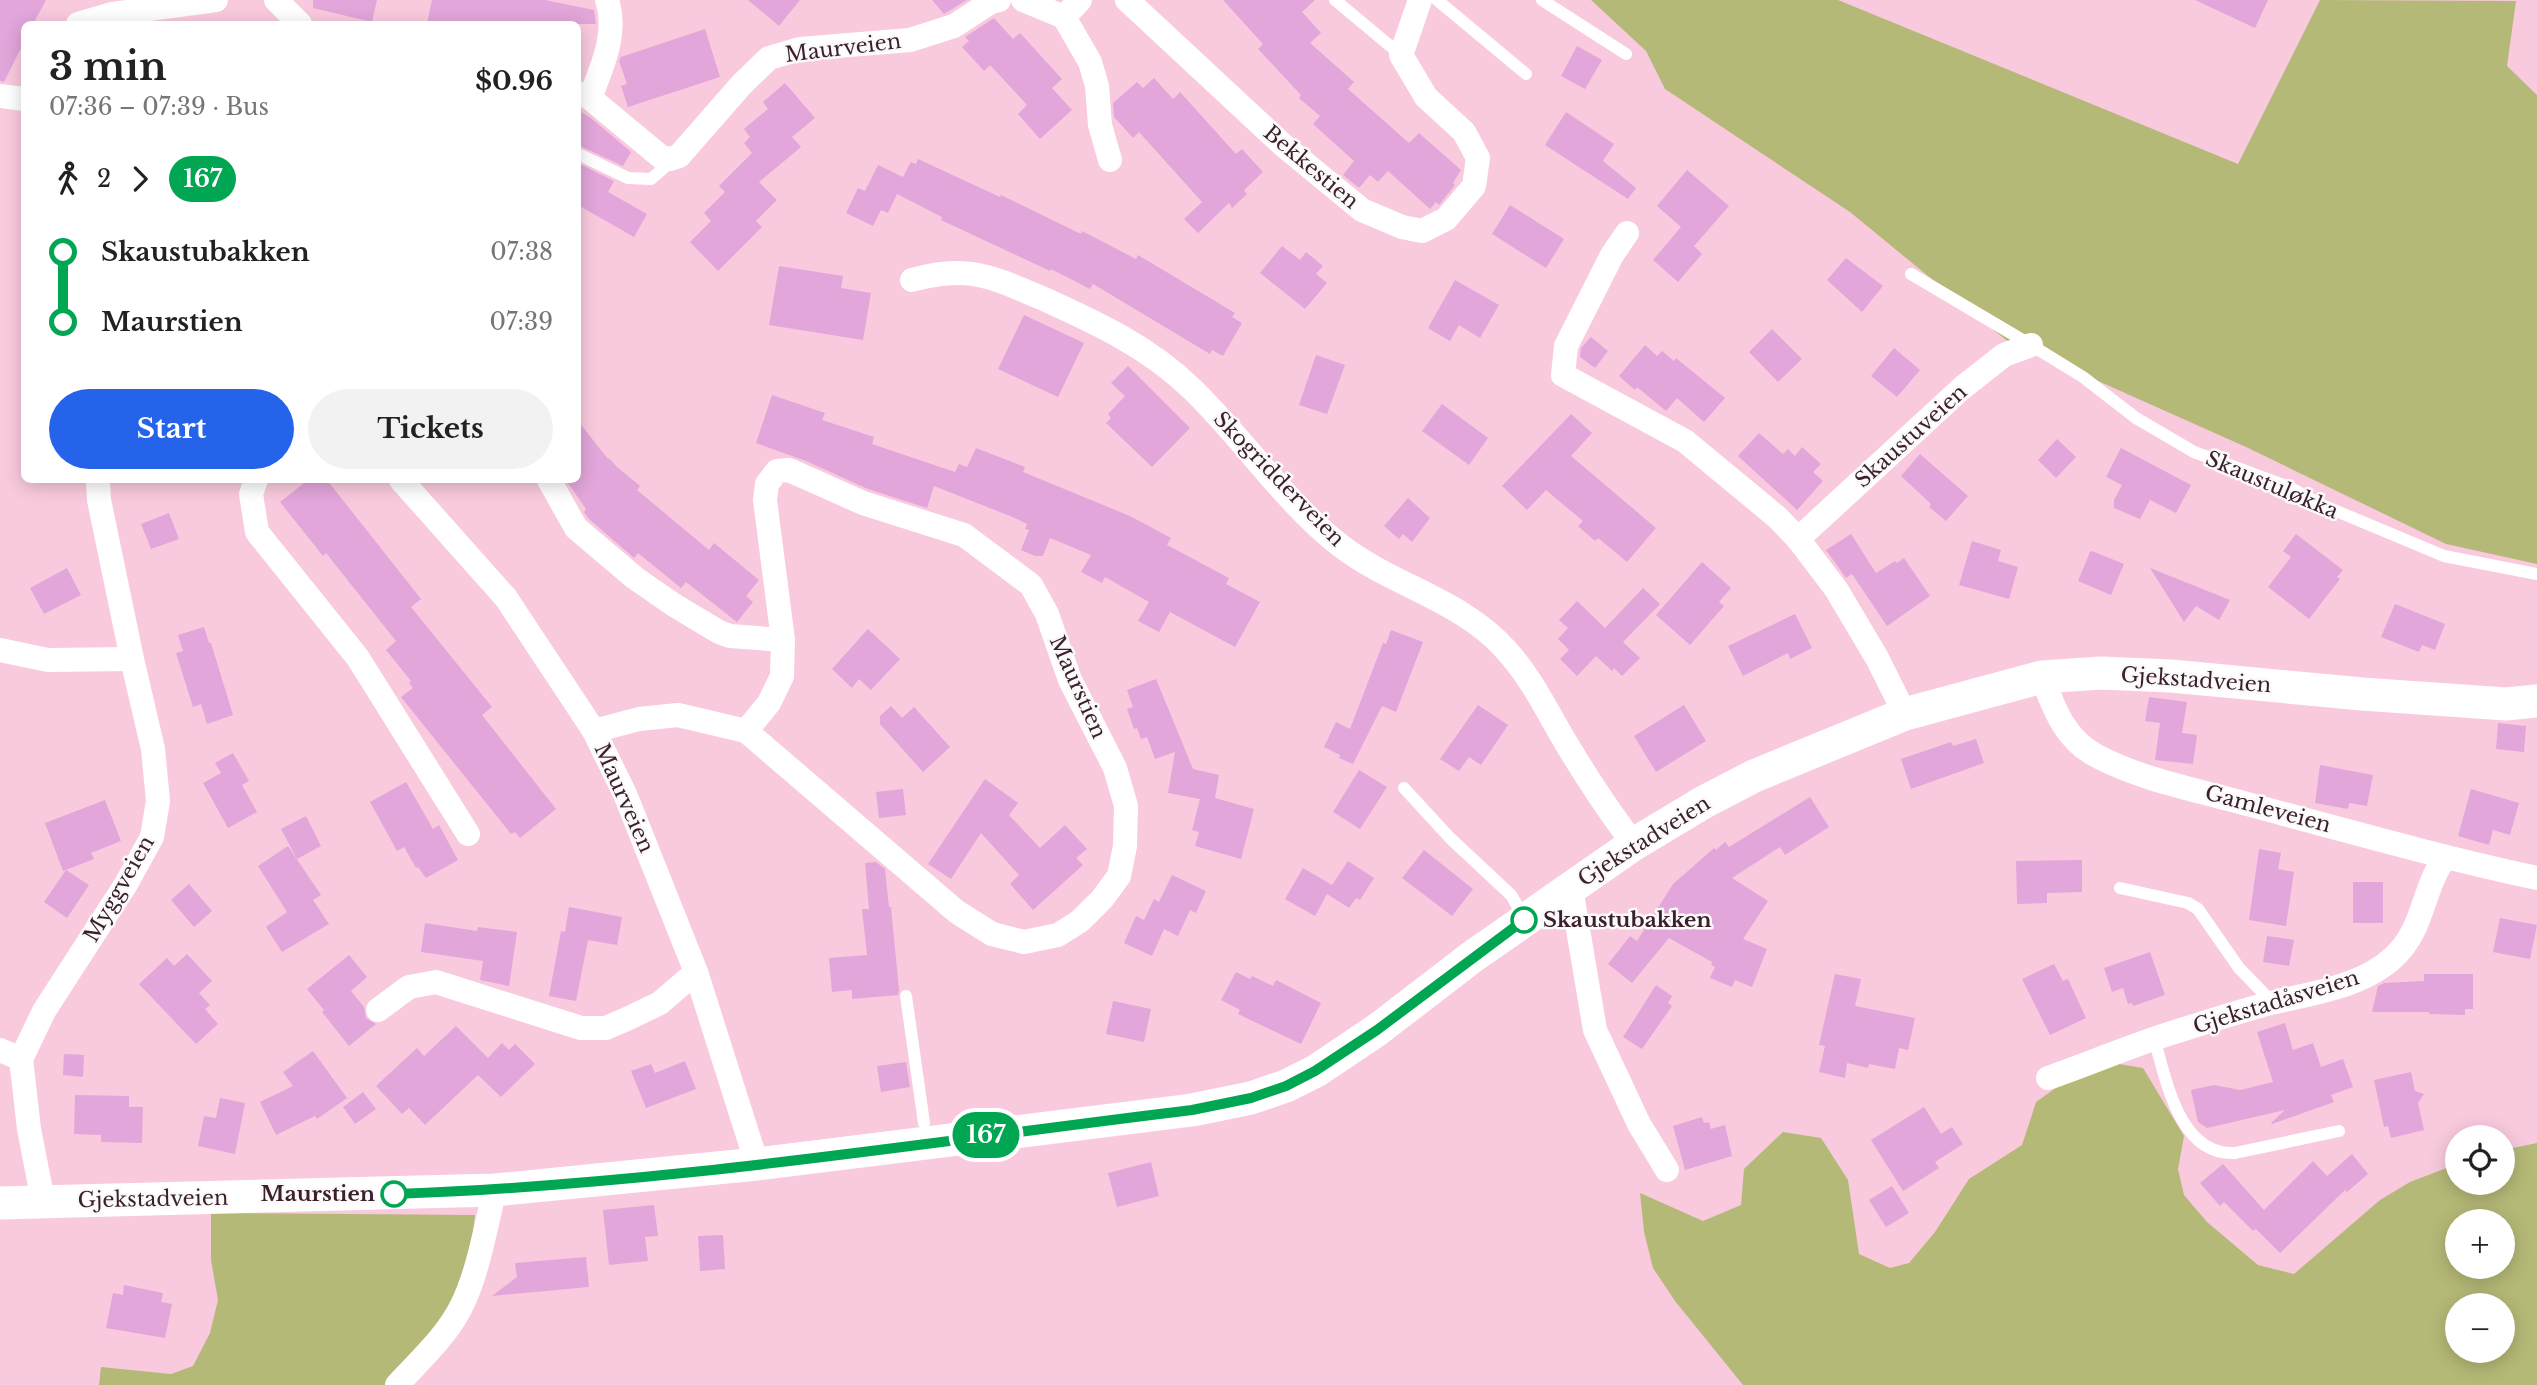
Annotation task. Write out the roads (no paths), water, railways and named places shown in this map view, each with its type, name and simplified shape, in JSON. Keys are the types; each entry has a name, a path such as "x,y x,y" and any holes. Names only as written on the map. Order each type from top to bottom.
{"street":[{"path":"88,21 112,14 216,0"},
{"path":"276,0 297,21"},
{"path":"607,0 611,12 608,51 584,95 661,157 670,159 679,156"},
{"name":"Maurveien","path":"679,156 742,84 769,58 800,49 910,40 954,26 991,2 999,0"},
{"path":"1023,0 1072,9 1097,86 1100,125 1110,160"},
{"name":"Bekkestien","path":"1127,0 1284,146 1362,211 1402,227 1422,231 1446,219 1474,186 1478,158 1464,132 1426,97 1401,55"},
{"path":"1401,55 1420,0"},
{"path":"0,96 21,99"},
{"path":"1627,233 1612,255 1566,346 1563,375 1685,441 1778,518 1798,539 1836,589 1877,658 1905,714"},
{"name":"Skogridderveien","path":"912,280 945,272 966,273 998,280 1110,330 1163,363 1208,405 1282,488 1341,546 1379,570 1463,614 1500,642 1523,670 1597,793 1634,844"},
{"name":"Skaustuveien","path":"1798,539 1962,388 2004,355 2031,345"},
{"name":"Maurstien","path":"594,731 639,719 678,715 746,731 957,912 992,934 1024,942 1058,935 1080,921 1102,899 1119,876 1125,846 1126,806 1115,768 1070,680 1047,614 1031,585 964,535 863,503 789,470 777,471 767,484 765,500 783,640 782,676 769,703 746,731"},
{"name":"Myggveien","path":"43,1201 11,1055 44,1011 126,884 152,837 158,801 153,749 99,500 98,483"},
{"path":"255,483 251,494 257,532 358,658 468,834"},
{"name":"Maurveien","path":"404,483 506,598 594,731 625,794 696,972 757,1164"},
{"path":"551,483 576,528 635,578 674,606 730,636 783,640"},
{"path":"0,650 48,660 132,659"},
{"name":"Gjekstadveien","path":"0,1203 495,1191 757,1164 1192,1110 1263,1094 1286,1086 1326,1064 1634,844 1754,776 1905,714 2042,677 2101,673 2171,676 2506,704 2537,701"},
{"name":"Gamleveien","path":"2042,677 2057,718 2069,734 2094,754 2146,776 2445,858 2537,878"},
{"name":"Gjekstadåsveien","path":"2048,1078 2154,1038 2336,987 2368,974 2393,958 2407,942 2417,925 2436,870 2445,858"},
{"path":"1571,887 1595,1030 1639,1124 1667,1170"},
{"path":"378,1010 409,987 436,982 581,1028 606,1028 660,1003 696,972"},
{"path":"397,1385 444,1334 461,1306 473,1279 495,1191"}],"lane":[{"path":"1335,0 1401,55"},
{"path":"1437,0 1526,74"},
{"path":"1542,0 1626,54"},
{"name":"Maurveien","path":"581,155 628,178 651,179 679,156"},
{"name":"Skaustuløkka","path":"1911,274 2083,377 2136,418 2194,452 2289,487 2322,505 2444,556 2537,574"},
{"path":"1404,788 1450,838 1511,895 1525,920"},
{"path":"2120,888 2188,903 2198,909 2239,968 2273,1003"},
{"path":"905,996 924,1123"},
{"path":"2154,1038 2170,1090 2181,1115 2190,1132 2206,1146 2224,1153 2235,1153 2339,1131"}],"place":[{"name":"Skaustubakken","path":"1524,920"},
{"name":"Maurstien","path":"394,1194"}]}
